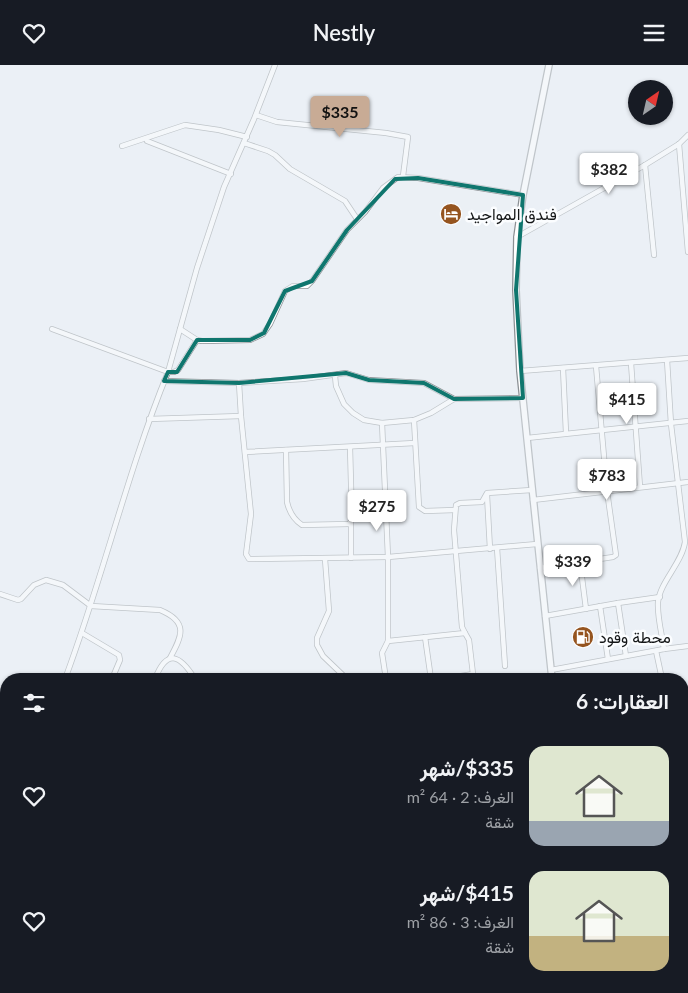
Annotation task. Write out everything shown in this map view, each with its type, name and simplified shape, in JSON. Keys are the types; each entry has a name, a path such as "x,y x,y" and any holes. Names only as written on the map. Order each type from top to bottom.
{"street":[{"path":"67,673 92,606 150,419 168,372 197,269 224,187 247,137 274,65"},
{"path":"549,65 523,195 518,237 516,308 520,371 551,673"},
{"path":"256,115 277,122 408,137 402,177"},
{"path":"122,146 185,125 219,130 247,137"},
{"path":"518,237 645,165 679,144 688,135"},
{"path":"147,141 231,173"},
{"path":"244,143 275,155 290,169 345,201 357,219"},
{"path":"679,144 688,252"},
{"path":"645,165 654,255"},
{"path":"180,329 197,340 202,341 250,340 263,334 270,324 285,291 293,286 307,286 312,281 357,219 383,188 395,179 402,177 462,184 483,190 523,195"},
{"path":"52,329 174,373 178,370 197,340"},
{"path":"520,371 688,358"},
{"path":"664,649 658,602 672,571 686,547 671,424 667,360"},
{"path":"632,363 640,487"},
{"path":"540,568 616,555 607,491 596,365"},
{"path":"563,368 566,433"},
{"path":"164,381 239,383 335,376 346,373 368,380 424,383 454,399 523,398"},
{"path":"335,376 336,386 344,404 364,420 382,423 414,420 431,413 454,399"},
{"path":"239,383 251,514 248,530 247,557 251,560 388,557 538,544"},
{"path":"150,419 241,416"},
{"path":"414,420 419,507 425,511 455,510"},
{"path":"527,438 688,421"},
{"path":"382,423 388,557 388,641 382,653 385,673"},
{"path":"245,453 416,443"},
{"path":"350,447 352,501 351,558"},
{"path":"286,450 287,501 294,518 302,525 351,522"},
{"path":"533,500 688,482"},
{"path":"487,493 532,490"},
{"path":"473,673 469,640 462,627 455,510 456,505 460,503 482,502 487,493"},
{"path":"487,493 490,549"},
{"path":"352,501 385,502"},
{"path":"497,548 505,666"},
{"path":"325,559 329,611 317,638 317,645 323,656 341,673"},
{"path":"580,562 586,609"},
{"path":"0,594 18,600 34,585 46,580 67,588 92,606 160,610 169,614 176,620 180,637 170,658 161,664 157,673"},
{"path":"545,616 660,597"},
{"path":"618,603 626,656"},
{"path":"600,606 608,659"},
{"path":"82,633 119,655 120,660 115,673"},
{"path":"388,641 465,633"},
{"path":"425,637 430,673"},
{"path":"551,670 688,646"},
{"path":"656,651 661,673"},
{"path":"170,658 182,661 191,673"}],"highlighted area":[{"path":"418,178 523,195 516,290 523,398 454,399 424,383 369,380 346,373 239,383 164,381 168,372 177,372 197,340 250,340 264,333 285,291 312,281 347,230 395,179"}],"place":[{"name":"فندق المواجيد","path":"451,214"},
{"name":"محطة وقود","path":"583,637"}]}
